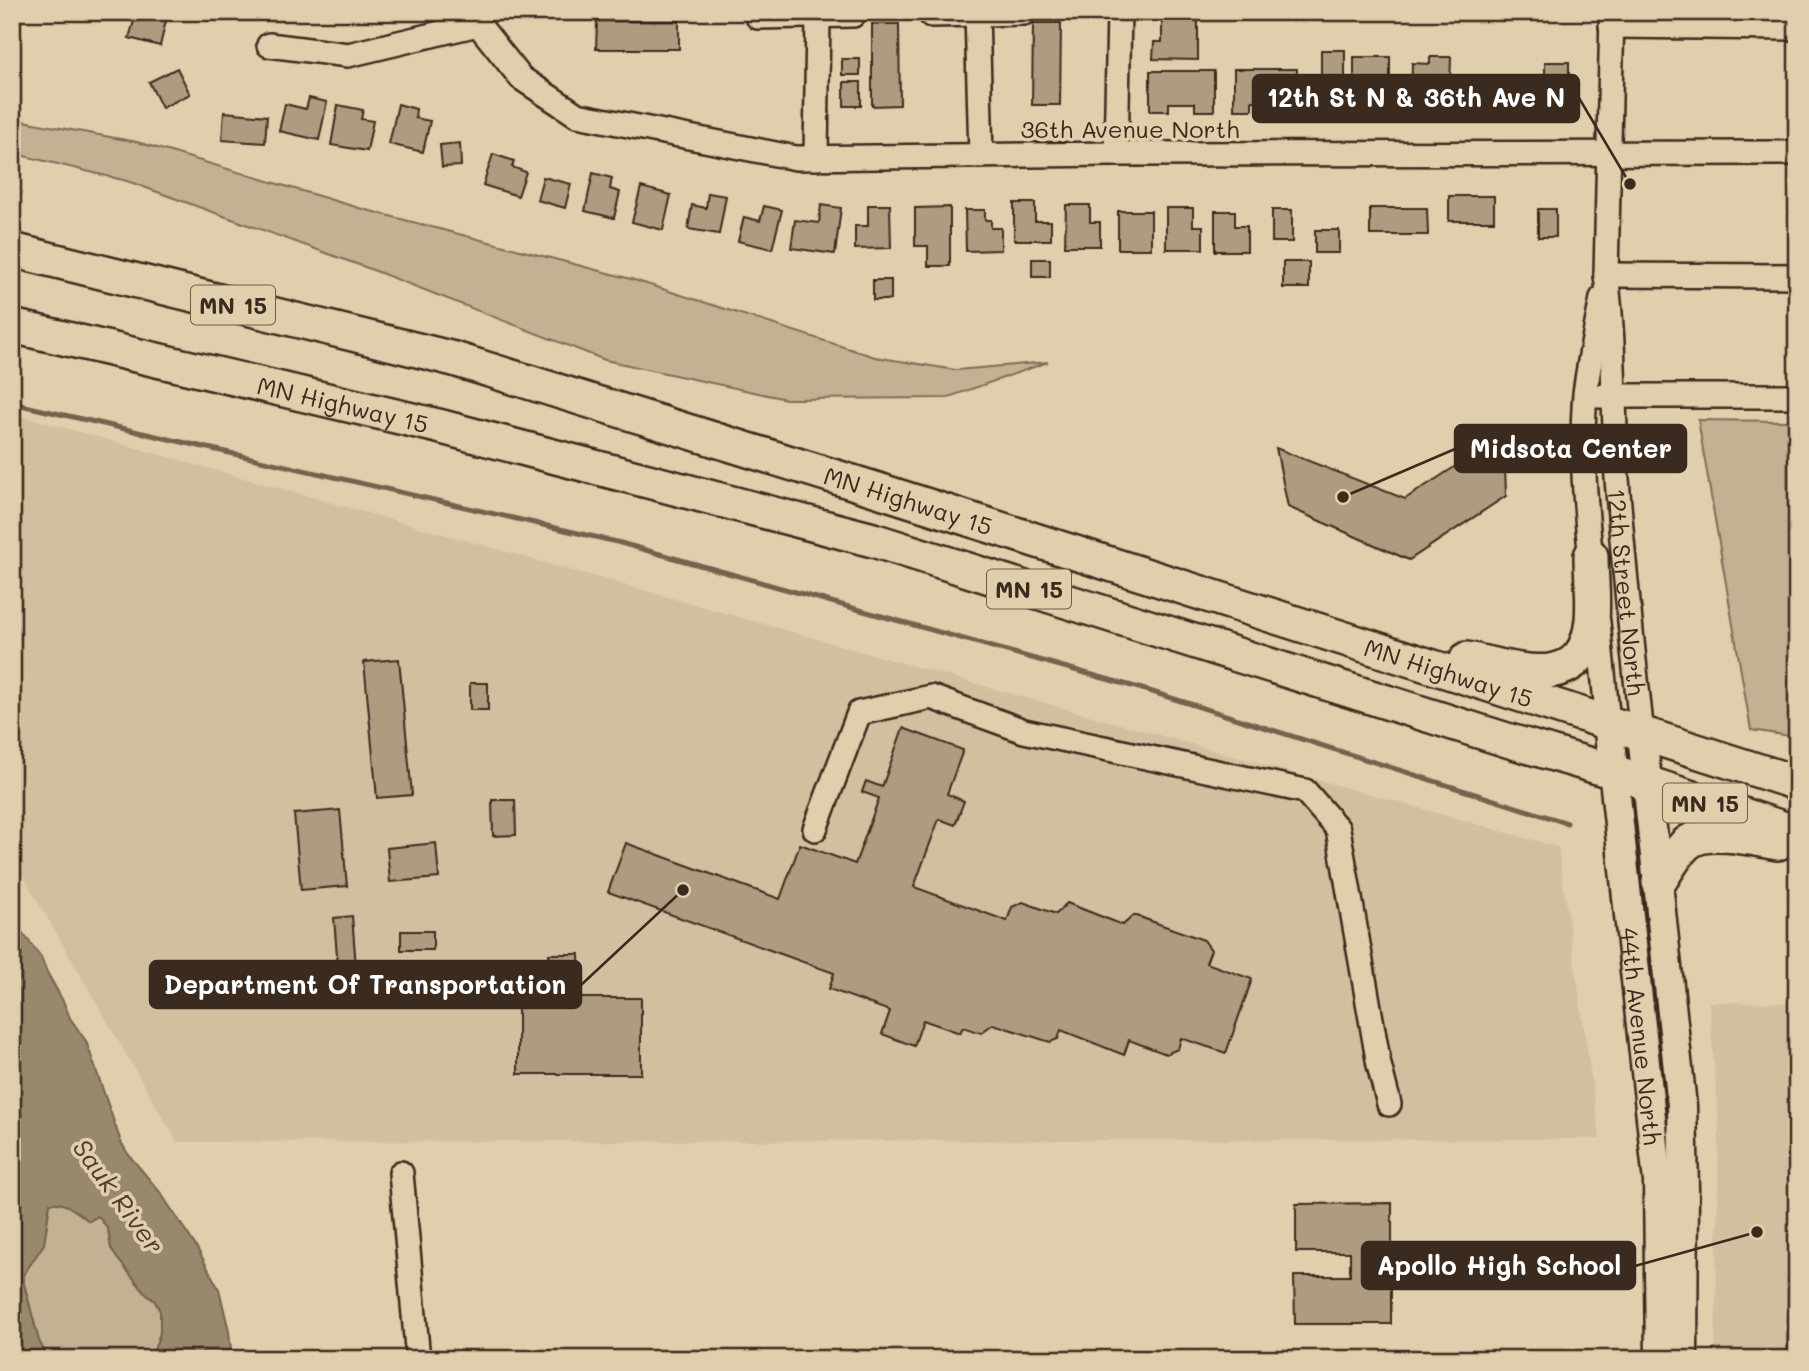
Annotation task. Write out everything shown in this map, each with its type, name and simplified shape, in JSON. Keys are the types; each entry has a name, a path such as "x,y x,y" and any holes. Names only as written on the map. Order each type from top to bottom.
{"highway":[{"name":"MN Highway 15","path":"12,250 454,359 878,490 1797,783"},
{"name":"MN Highway 15","path":"12,326 438,426 873,540 1614,772 1797,833"},
{"path":"1214,598 1446,654 1544,672 1562,669 1574,663 1587,640 1592,621 1591,556"},
{"path":"1659,882 1685,845 1694,839 1709,835 1797,845"}],"main road":[{"name":"44th Avenue North","path":"1608,723 1658,1182 1671,1356"},
{"name":"12th Street North","path":"1642,735 1648,784"},
{"name":"44th Avenue North","path":"1648,784 1682,1105 1684,1175 1671,1356"}],"street":[{"path":"1116,154 1119,12"},
{"path":"931,15 1024,13"},
{"path":"978,14 981,156"},
{"path":"816,158 818,15"},
{"path":"758,17 853,15"},
{"path":"269,45 348,55 478,18"},
{"name":"36th Avenue North","path":"478,18 521,78 577,115 796,158 1116,154 1797,153"},
{"path":"1612,19 1797,28"},
{"name":"12th Street North","path":"1612,19 1606,275 1611,318 1618,484 1642,735"},
{"path":"1606,275 1797,276"},
{"name":"12th Street North","path":"1606,275 1585,396 1585,466 1608,723"},
{"path":"1585,396 1797,396"},
{"path":"815,829 859,713 931,696 1024,731 1306,791 1338,829 1389,1104"},
{"path":"401,1173 418,1359"}],"shaded area":[{"path":"12,119 137,142 359,208 631,279 875,357 956,370 1048,362 946,398 786,399 605,360 373,270 127,181 12,153"},
{"path":"12,413 1558,847 1600,1139 177,1142 12,857"},
{"path":"1698,420 1797,421 1797,737 1751,730"},
{"path":"1709,1002 1797,1003 1797,1359 1715,1359 1719,1129"},
{"path":"60,1201 89,1221 98,1216 108,1229 111,1248 117,1258 155,1301 160,1311 160,1333 151,1359 48,1359 39,1341 24,1284 24,1273 44,1244 50,1202"},
{"path":"1788,1278 1797,1278 1797,1359 1787,1359"}],"water":[{"name":"Sauk River","path":"12,919 41,957 70,1018 86,1041 121,1142 160,1192 197,1248 219,1289 229,1331 232,1359 151,1359 160,1333 160,1311 155,1301 117,1258 111,1248 108,1229 98,1216 89,1221 71,1208 50,1203 44,1244 24,1274 24,1284 39,1341 48,1359 12,1359 12,1318 15,1302 12,1291 12,1194 20,1170 20,1151 12,1085"}],"building":[{"path":"122,12 168,12 160,46 129,38 134,21 121,17"},
{"path":"1154,12 1198,12 1198,60 1153,59 1154,42 1162,42 1162,20 1154,20"},
{"path":"597,21 679,21 679,49 596,49"},
{"path":"1033,23 1061,23 1060,105 1032,105"},
{"path":"872,24 899,24 900,105 872,106"},
{"path":"1321,50 1345,50 1345,90 1321,90"},
{"path":"1354,57 1390,57 1390,100 1354,100"},
{"path":"1430,57 1451,57 1450,87 1436,87 1436,108 1411,107 1412,63 1430,64"},
{"path":"842,59 860,59 860,75 842,75"},
{"path":"1545,62 1569,62 1569,107 1545,107"},
{"path":"177,68 190,94 162,108 149,82"},
{"path":"1234,69 1297,69 1297,111 1278,110 1278,101 1252,101 1252,110 1234,110"},
{"path":"1150,71 1214,71 1214,111 1195,111 1195,103 1169,103 1169,111 1150,111"},
{"path":"844,82 861,82 861,106 844,106"},
{"path":"309,98 327,102 319,140 279,131 285,104 306,109"},
{"path":"398,104 416,109 415,118 430,121 423,152 389,144"},
{"path":"338,105 363,110 361,119 373,121 367,151 331,145"},
{"path":"224,112 267,116 265,143 222,140"},
{"path":"460,143 461,166 442,167 440,145"},
{"path":"493,154 514,161 512,167 526,172 518,196 483,185"},
{"path":"593,173 612,178 610,189 620,192 614,218 585,211"},
{"path":"543,177 571,184 565,208 537,200"},
{"path":"641,187 671,195 663,230 632,222"},
{"path":"708,193 726,196 719,234 688,229 692,205 706,208"},
{"path":"1449,196 1494,196 1494,221 1449,221"},
{"path":"1014,203 1035,203 1035,221 1051,221 1051,240 1014,240"},
{"path":"821,205 841,208 835,254 791,248 795,220 819,223"},
{"path":"868,205 890,205 891,248 855,249 855,226 868,226"},
{"path":"1066,205 1090,205 1090,222 1100,222 1100,246 1065,246"},
{"path":"764,206 782,210 772,249 738,241 744,217 760,221"},
{"path":"950,207 950,266 928,266 928,246 915,246 915,208"},
{"path":"1166,208 1193,208 1193,226 1203,226 1203,249 1166,249"},
{"path":"1370,208 1427,208 1428,235 1370,235"},
{"path":"1538,209 1556,209 1556,237 1538,237"},
{"path":"965,210 985,210 985,220 991,220 991,228 1001,228 1001,250 966,251"},
{"path":"1272,210 1292,210 1292,242 1272,242"},
{"path":"1118,211 1151,211 1151,249 1118,249"},
{"path":"1215,211 1235,211 1235,226 1247,226 1247,251 1215,251"},
{"path":"1315,230 1339,230 1339,253 1315,253"},
{"path":"1032,259 1050,259 1050,277 1032,277"},
{"path":"1283,262 1309,262 1309,288 1283,288"},
{"path":"873,280 891,280 891,300 873,300"},
{"path":"1504,435 1506,496 1409,560 1288,507 1276,448 1405,499"},
{"path":"399,659 412,795 377,798 364,662"},
{"path":"470,683 488,683 488,710 470,710"},
{"path":"903,728 963,750 947,794 964,801 955,825 939,819 914,887 1007,921 1012,907 1023,902 1056,914 1067,903 1123,925 1134,915 1204,940 1211,950 1206,963 1252,979 1226,1053 1181,1038 1178,1049 1166,1054 1129,1040 1124,1055 1061,1030 1058,1039 1050,1042 993,1024 981,1033 963,1027 960,1033 923,1020 914,1046 882,1034 890,1011 829,989 834,973 608,892 626,843 780,899 800,844 855,864 879,798 862,792 866,781 882,787"},
{"path":"492,800 515,800 516,835 493,836"},
{"path":"340,810 347,886 301,890 294,814"},
{"path":"436,843 439,878 390,882 387,848"},
{"path":"352,916 357,979 339,981 334,918"},
{"path":"401,931 433,931 433,950 401,950"},
{"path":"549,954 579,954 580,985 550,985"},
{"path":"481,961 504,961 504,1005 481,1005"},
{"path":"518,998 641,998 641,1074 518,1074"},
{"path":"1392,1203 1392,1251 1377,1252 1377,1266 1391,1266 1391,1324 1295,1324 1294,1276 1350,1276 1350,1252 1296,1252 1296,1204"}],"waterway":[{"path":"12,403 617,542 1146,690 1567,823"},
{"path":"1790,899 1797,901"}],"place":[{"name":"12th St N & 36th Ave N","path":"1630,184"},
{"name":"Midsota Center","path":"1343,497"},
{"name":"Department Of Transportation","path":"683,890"},
{"name":"Apollo High School","path":"1757,1232"}]}
